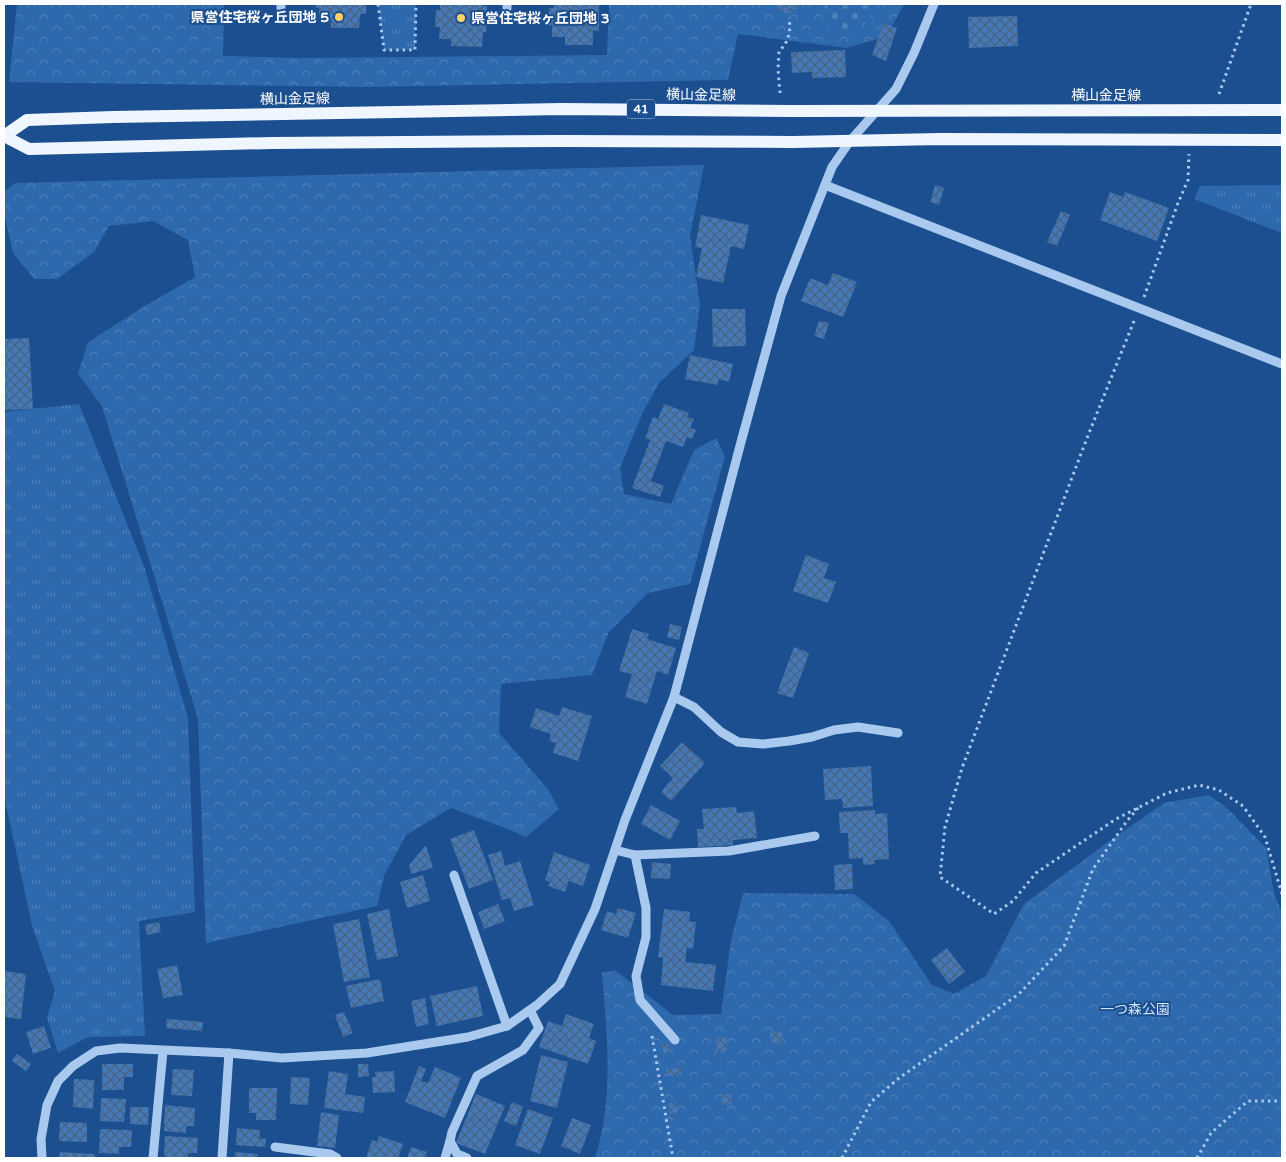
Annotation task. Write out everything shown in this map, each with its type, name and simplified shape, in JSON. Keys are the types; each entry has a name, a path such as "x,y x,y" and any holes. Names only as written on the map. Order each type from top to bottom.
{"main road":[{"name":"横山金足線","path":"1282,110 561,109 27,120 4,136 29,149 280,142 850,141 940,139 1282,140"}],"street":[{"path":"281,4 281,20"},
{"path":"42,1158 41,1140 47,1105 58,1081 73,1066 96,1051 120,1048 229,1053 282,1058 367,1053 468,1038 507,1026 530,1010 560,984 595,909 625,820 674,697 781,296 832,167 850,141 896,89 914,53 934,4"},
{"path":"825,185 1282,364"},
{"path":"674,697 694,707 721,732 738,742 762,744 789,741 812,737 834,730 858,727 898,734"},
{"path":"615,850 635,855 729,851 815,836"},
{"path":"635,855 646,908 646,937 636,976 640,1000 675,1040"},
{"path":"454,875 507,1026"},
{"path":"445,1158 452,1132 477,1076 523,1050 539,1028 530,1010"},
{"path":"153,1158 163,1051"},
{"path":"222,1158 229,1053"},
{"path":"450,1141 457,1154 467,1158"},
{"path":"275,1148 330,1154 337,1158"}],"path":[{"path":"378,4 384,50 415,50 416,4"},
{"path":"780,92 779,51 786,44 791,28 789,18"},
{"path":"1139,309 1087,438 962,768 945,827 940,877 994,914 1014,901 1036,873 1078,843 1142,804 1167,793 1198,785 1219,790 1243,806 1265,837 1282,894"},
{"path":"842,1158 871,1102 899,1078 1019,994 1064,946 1093,869 1127,821 1142,804"},
{"path":"651,1035 673,1158"},
{"path":"1197,1158 1211,1133 1248,1101 1282,1101"}],"green space":[{"path":"17,4 224,4 223,56 299,58 607,55 609,4 904,4 887,36 847,48 738,34 728,80 364,87 9,82"},
{"path":"378,4 416,4 415,50 384,50"},
{"path":"825,4 873,4 872,14 859,32 841,35 829,29 824,16"},
{"path":"704,165 690,236 700,305 694,350 659,383 643,412 620,468 624,494 671,504 694,450 716,438 725,456 690,584 648,593 609,632 592,675 501,684 499,733 548,789 559,809 526,837 451,808 406,835 384,876 377,906 206,943 198,719 102,406 78,374 88,342 195,277 188,240 153,221 109,226 94,252 57,279 34,279 13,253 4,213 4,192 15,183"},
{"path":"1282,185 1282,233 1194,199 1200,186"},
{"path":"79,404 145,569 188,718 195,912 139,921 145,1036 88,1037 58,1053 47,1017 55,991 32,926 4,795 4,412"},
{"name":"一つ森公園","path":"1209,795 1228,809 1266,848 1274,893 1282,913 1282,1158 595,1158 605,1113 608,1066 602,973 615,970 673,1015 721,1014 731,940 743,893 854,894 889,921 932,985 954,994 986,976 1024,904 1164,803"}],"building":[{"name":"県営住宅桜ヶ丘団地 5","path":"316,4 366,4 366,14 360,14 359,28 331,28 331,20 319,19 319,8 316,8"},
{"name":"県営住宅桜ヶ丘団地 3","path":"440,4 483,4 483,6 487,6 486,32 483,32 482,47 451,46 451,39 439,39 440,27 435,27 436,10 440,10"},
{"path":"554,4 599,4 599,31 593,30 593,45 565,45 565,37 552,37 552,25 549,26 549,8 554,8"},
{"path":"777,4 797,4 797,9 791,9 791,13 784,13 784,10 778,10"},
{"path":"1017,16 1018,46 969,48 968,17"},
{"path":"883,23 897,28 886,61 872,55"},
{"path":"845,50 846,77 812,78 812,72 792,73 791,52"},
{"path":"935,185 944,188 939,205 930,202"},
{"path":"1110,192 1123,197 1125,192 1169,208 1157,241 1100,220"},
{"path":"1061,211 1070,215 1057,246 1047,242"},
{"path":"701,215 749,225 744,249 731,246 723,283 696,277 702,248 695,247"},
{"path":"833,273 857,282 843,317 801,301 810,278 828,285"},
{"path":"712,309 745,309 746,346 713,347"},
{"path":"819,321 829,323 824,339 814,336"},
{"path":"29,338 33,409 4,410 4,339"},
{"path":"690,355 733,364 729,382 719,379 718,385 685,379"},
{"path":"664,404 689,413 687,417 694,419 690,428 696,430 692,439 687,437 683,447 666,441 651,481 664,486 660,497 632,488 650,440 645,438 653,417 658,419"},
{"path":"806,555 829,564 824,578 836,582 828,603 793,591"},
{"path":"670,624 682,627 679,640 667,637"},
{"path":"632,629 649,634 647,639 676,648 668,675 657,671 647,704 625,697 632,674 619,671"},
{"path":"794,647 809,653 793,698 777,693"},
{"path":"562,707 592,716 578,761 553,753 556,743 549,741 551,734 530,727 536,708 559,716"},
{"path":"682,742 705,763 671,801 661,792 673,778 660,766"},
{"path":"871,766 873,806 843,808 842,799 825,800 823,769"},
{"path":"651,805 680,821 670,840 641,824"},
{"path":"736,807 737,813 754,811 757,838 733,840 733,845 698,847 697,829 704,829 702,809"},
{"path":"875,810 875,814 887,813 889,859 874,860 875,864 863,865 863,858 849,859 848,833 840,833 839,812"},
{"path":"474,830 493,880 469,889 450,839"},
{"path":"426,845 433,868 411,874 409,865"},
{"path":"501,851 505,866 520,861 534,905 514,911 510,898 502,900 488,855"},
{"path":"554,852 590,865 583,886 569,881 565,892 548,886 550,882 545,880"},
{"path":"652,862 671,864 670,879 651,878"},
{"path":"852,864 853,889 835,890 834,865"},
{"path":"423,875 430,901 407,908 400,882"},
{"path":"498,904 505,921 484,929 478,912"},
{"path":"618,908 636,913 628,938 601,930 607,911 616,914"},
{"path":"389,909 398,956 377,960 367,914"},
{"path":"664,909 690,912 689,921 696,922 693,949 687,948 685,962 716,965 713,991 661,985 663,958 658,957"},
{"path":"359,919 370,977 344,982 333,924"},
{"path":"159,922 161,932 147,935 145,925"},
{"path":"947,948 965,972 949,984 931,960"},
{"path":"177,965 183,995 163,998 157,969"},
{"path":"4,971 26,974 21,1019 4,1017"},
{"path":"380,979 384,1001 351,1008 346,986"},
{"path":"477,986 483,1016 437,1026 430,996"},
{"path":"425,998 429,1024 416,1027 411,1001"},
{"path":"344,1012 353,1033 343,1037 335,1015"},
{"path":"566,1014 594,1024 589,1038 596,1041 588,1064 539,1047 548,1021 562,1026"},
{"path":"167,1019 203,1022 202,1031 166,1028"},
{"path":"44,1026 51,1048 33,1054 26,1032"},
{"path":"782,1031 782,1043 771,1043 770,1032"},
{"path":"716,1037 726,1037 727,1051 716,1051"},
{"path":"668,1043 670,1052 664,1054 662,1044"},
{"path":"17,1054 31,1064 26,1071 12,1061"},
{"path":"541,1055 568,1062 557,1108 530,1101"},
{"path":"102,1064 133,1064 133,1077 124,1077 124,1090 102,1090"},
{"path":"358,1064 368,1064 369,1076 358,1077"},
{"path":"419,1066 426,1069 421,1081 428,1083 435,1067 461,1078 445,1118 405,1102"},
{"path":"681,1068 682,1075 666,1076 666,1069"},
{"path":"173,1069 194,1070 192,1096 171,1095"},
{"path":"329,1071 348,1074 345,1094 365,1097 363,1113 324,1108"},
{"path":"394,1071 395,1092 373,1093 372,1077 376,1077 375,1072"},
{"path":"291,1077 310,1078 308,1105 290,1104"},
{"path":"74,1079 94,1080 93,1109 73,1107"},
{"path":"249,1088 277,1088 276,1120 256,1120 256,1113 249,1113"},
{"path":"476,1094 505,1106 485,1154 456,1143"},
{"path":"721,1094 731,1094 732,1104 722,1105"},
{"path":"101,1098 126,1099 124,1122 100,1121"},
{"path":"512,1102 523,1107 516,1126 504,1121"},
{"path":"677,1102 678,1113 670,1114 669,1103"},
{"path":"165,1105 195,1108 194,1126 186,1126 186,1133 164,1131"},
{"path":"130,1107 149,1107 148,1125 130,1124"},
{"path":"528,1109 553,1118 540,1154 515,1145"},
{"path":"321,1112 339,1115 335,1148 317,1146"},
{"path":"572,1118 591,1125 580,1154 561,1146"},
{"path":"60,1122 87,1123 87,1142 59,1141"},
{"path":"237,1128 260,1130 259,1138 266,1139 265,1147 236,1145"},
{"path":"100,1129 132,1130 131,1147 119,1147 119,1154 99,1153"},
{"path":"165,1136 198,1138 197,1153 188,1153 188,1158 164,1158"},
{"path":"379,1136 403,1144 398,1158 366,1158 372,1140 377,1142"},
{"path":"411,1147 427,1152 425,1158 407,1158"},
{"path":"60,1152 95,1154 95,1158 59,1158"},
{"path":"235,1152 258,1154 257,1158 235,1158"}],"place":[{"name":"県営住宅桜ヶ丘団地 5","path":"339,17"},
{"name":"県営住宅桜ヶ丘団地 3","path":"461,18"}]}
